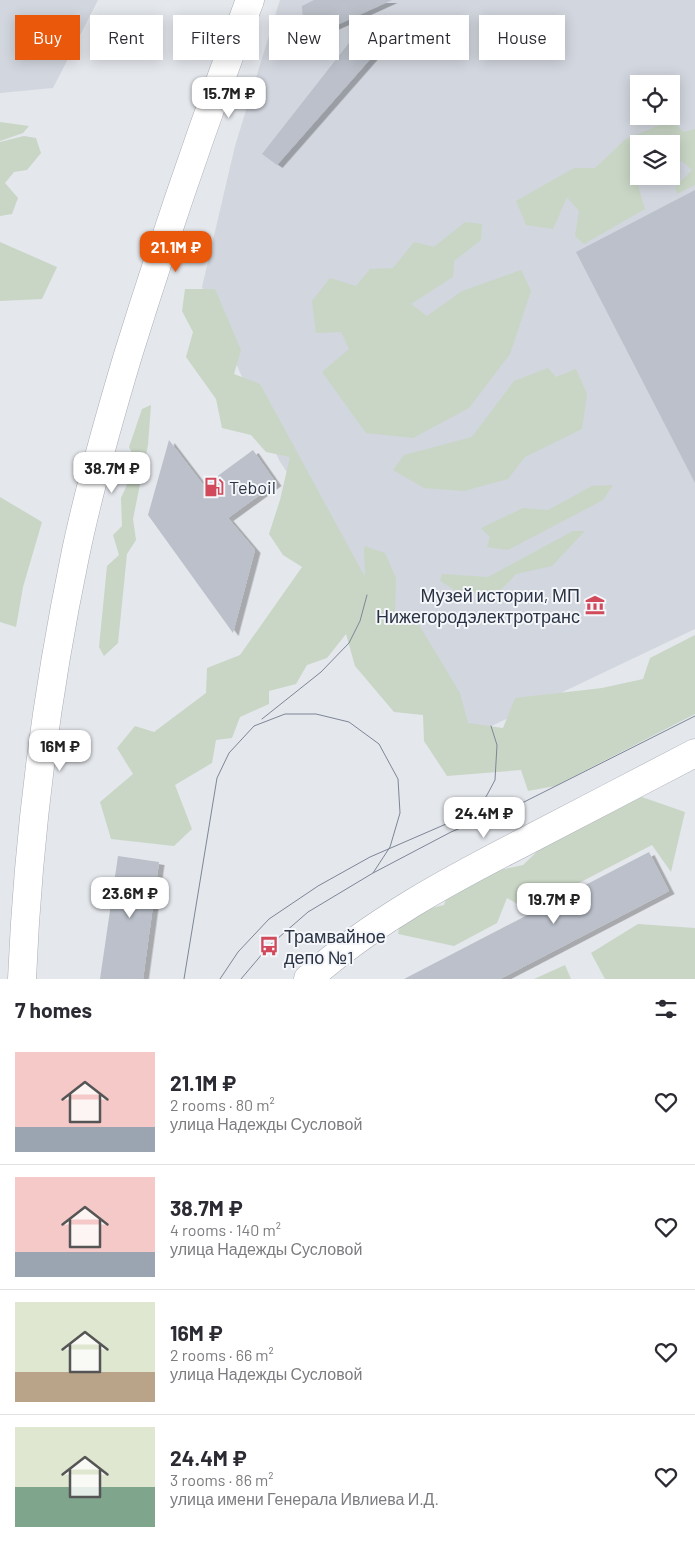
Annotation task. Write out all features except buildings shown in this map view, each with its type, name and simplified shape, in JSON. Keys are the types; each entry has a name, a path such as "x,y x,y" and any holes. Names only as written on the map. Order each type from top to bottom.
{"main road":[{"path":"22,979 27,881 40,757 55,659 75,554 102,444 139,322 174,212 250,0"},
{"path":"308,979 352,944 401,909 488,860 695,753"}],"shaded area":[{"path":"0,0 98,0 80,35 80,15 15,15 15,60 67,60 53,88 0,93"},
{"path":"280,0 695,0 695,629 462,740 279,460 202,287 235,146 269,36 269,60 339,60 339,15 275,15"}],"green space":[{"path":"0,122 29,126 23,133 0,141"},
{"path":"660,125 677,125 683,132 695,129 695,185 677,194 675,187 680,185 680,182 692,170 682,161 680,162 680,135 636,135"},
{"path":"24,136 36,138 41,153 27,170 14,172 5,183 18,198 12,214 0,216 0,142"},
{"path":"630,137 630,185 640,185 638,186 645,209 584,244 575,236 579,211 567,197 553,229 526,225 516,201 574,168 595,168"},
{"path":"465,222 482,224 481,240 454,261 453,277 411,304 427,316 462,291 521,270 531,291 510,354 469,408 413,438 366,433 322,372 349,349 341,332 316,333 312,301 330,278 356,286 370,269 393,268 414,242 434,247"},
{"path":"0,242 57,267 42,299 0,301"},
{"path":"185,289 215,289 241,350 234,374 260,384 365,577 364,546 385,553 396,578 395,616 416,620 460,693 468,723 503,728 515,698 602,688 643,679 650,658 695,635 695,714 555,786 528,791 521,770 447,776 424,741 423,715 394,712 355,666 346,634 327,658 307,665 296,684 269,691 269,704 240,717 232,738 216,740 212,763 175,785 192,829 174,846 111,839 100,802 133,774 117,748 135,726 154,732 206,693 207,668 240,655 302,567 283,555 269,534 280,500 290,457 266,452 251,435 222,428 216,399 186,357 193,332 182,311"},
{"path":"548,368 556,377 576,369 587,394 582,429 525,457 508,479 464,491 424,488 393,470 404,455 472,437 514,381"},
{"path":"151,405 148,445 133,519 136,540 127,554 118,643 104,656 99,647 107,566 119,555 113,535 122,526 121,498 137,463 129,447 142,409"},
{"path":"613,485 603,500 508,550 487,547 490,537 481,528 523,508 548,510 592,486"},
{"path":"0,497 42,522 23,587 16,627 0,622"},
{"path":"573,531 585,531 552,566 516,574 497,594 458,592 440,581 442,574 488,577"},
{"path":"636,795 685,812 671,872 652,845 527,910 507,898 497,923 454,946 398,934 402,915 444,905 453,880 523,865 578,813"},
{"path":"638,924 695,928 695,979 605,979 591,953"},
{"path":"565,965 571,979 534,979"}],"tram line":[{"path":"262,719 321,672 349,643 360,621 367,595"},
{"path":"184,979 217,778 229,753 254,726 285,714 316,714 349,722 379,744 398,779 400,813 390,847 373,873"},
{"path":"241,979 269,946 308,912 373,873 451,832 524,802 695,716"},
{"path":"220,979 238,952 269,919 318,886 370,857 469,814 479,807 495,780 497,745 491,726"}],"place":[{"name":"Teboil","path":"214,487"},
{"name":"Музей истории, МП Нижегородэлектротранс","path":"595,605"},
{"name":"Трамвайное депо №1","path":"269,946"}]}
